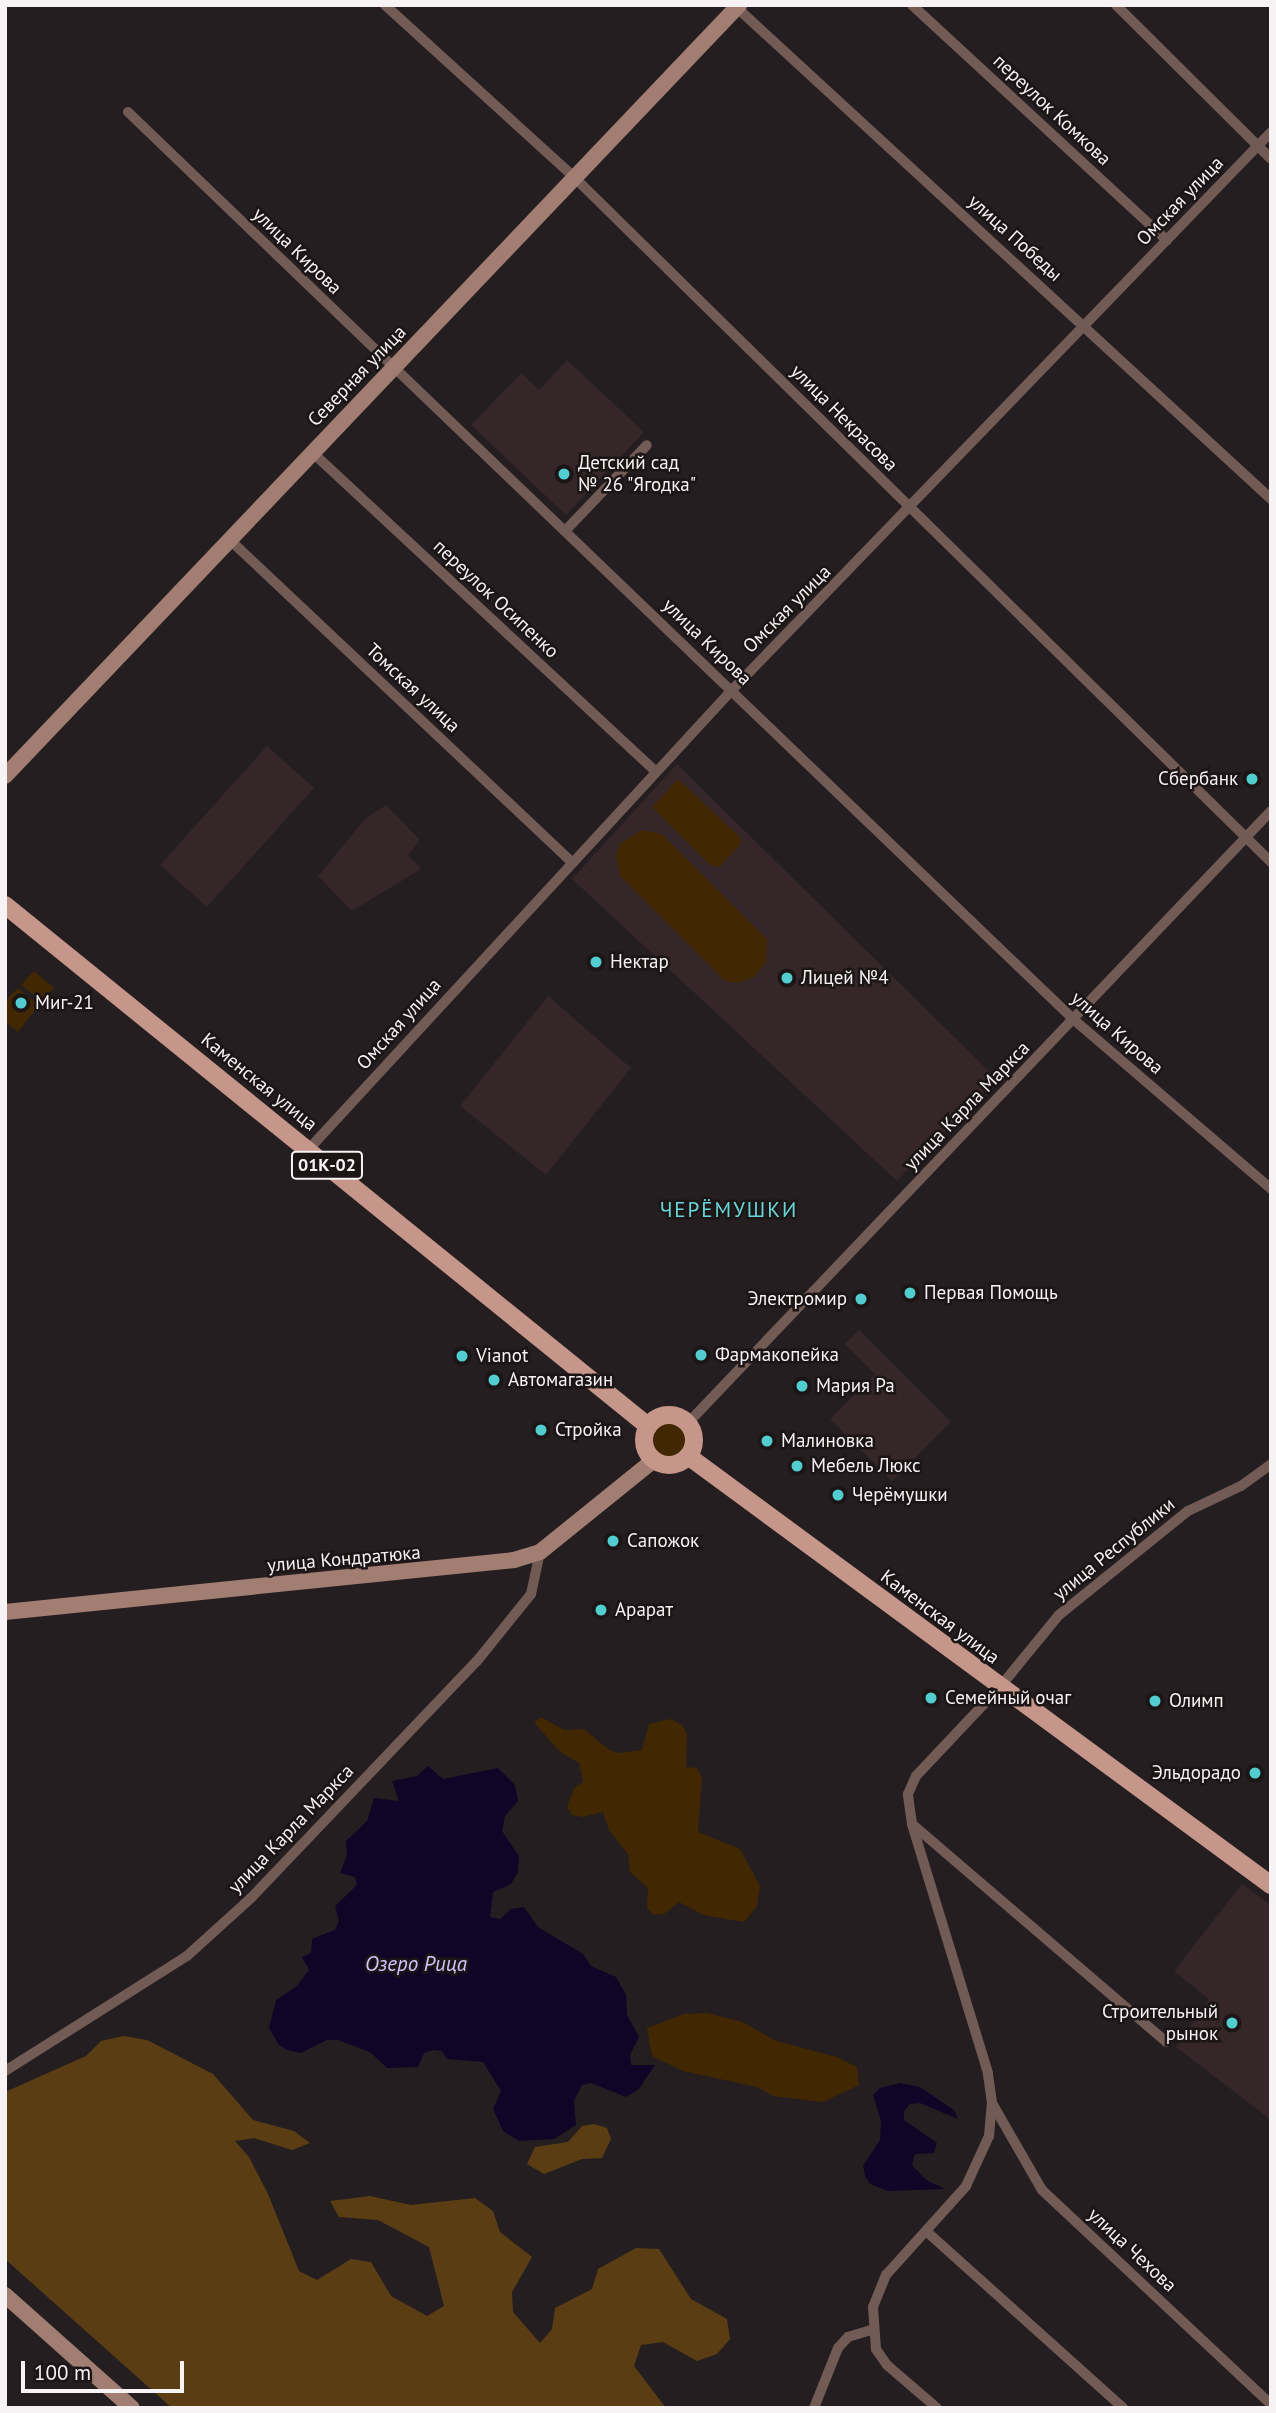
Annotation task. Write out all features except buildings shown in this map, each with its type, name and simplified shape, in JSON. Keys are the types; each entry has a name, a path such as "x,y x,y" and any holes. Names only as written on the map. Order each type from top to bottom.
{"main road":[{"name":"Каменская улица","path":"5,905 648,1426"},
{"path":"667,1415 687,1424 693,1436 688,1456 675,1464 654,1460 645,1448 648,1426 667,1415"},
{"name":"Каменская улица","path":"688,1456 1271,1885"}],"street":[{"name":"улица Некрасова","path":"385,5 575,178 1271,862"},
{"name":"переулок Комкова","path":"912,5 1167,240"},
{"path":"1116,5 1271,159"},
{"name":"Северная улица","path":"5,776 737,6"},
{"name":"улица Победы","path":"737,6 1271,499"},
{"name":"улица Кирова","path":"128,112 1073,1019 1271,1189"},
{"name":"Омская улица","path":"308,1150 655,771 1271,132"},
{"path":"566,530 647,445"},
{"name":"переулок Осипенко","path":"313,453 655,771"},
{"name":"Томская улица","path":"230,540 572,862"},
{"name":"улица Карла Маркса","path":"687,1424 1271,811"},
{"name":"улица Кондратюка","path":"5,1612 486,1566 540,1552 654,1460"},
{"name":"улица Республики","path":"992,2103 988,2073 912,1824 908,1794 916,1776 1000,1687 1059,1615 1188,1511 1241,1486 1271,1464"},
{"name":"улица Карла Маркса","path":"5,2071 187,1955 251,1898 477,1661 531,1594 540,1552"},
{"path":"912,1824 1166,2042"},
{"path":"937,2408 887,2365 876,2349 871,2330 873,2307 886,2275 967,2186 979,2164 989,2136 992,2103"},
{"name":"улица Чехова","path":"992,2103 1042,2190 1271,2404"},
{"path":"926,2231 1123,2408"},
{"path":"8,2302 132,2408"},
{"path":"814,2408 838,2348 848,2337 871,2330"}],"shaded area":[{"name":"Детский сад № 26 \"Ягодка\"","path":"567,360 644,432 566,515 471,425 521,373 539,390"},
{"path":"267,746 314,788 207,907 160,865"},
{"name":"Лицей №4","path":"677,764 996,1078 897,1181 572,879"},
{"path":"678,779 741,838 740,845 719,867 710,865 652,807"},
{"path":"386,805 420,840 408,855 421,869 352,911 318,876 365,819"},
{"path":"642,830 662,834 767,939 766,962 754,977 737,983 725,981 620,876 616,857 620,844"},
{"path":"34,971 54,988 42,1002 21,985"},
{"path":"18,988 39,1005 18,1032 5,1022 5,1001"},
{"path":"548,996 631,1068 546,1175 460,1106"},
{"path":"859,1330 951,1422 892,1481 830,1419 875,1374 845,1344"},
{"path":"669,1418 684,1425 691,1440 684,1455 669,1462 654,1455 647,1440 654,1425"},
{"path":"541,1717 564,1730 584,1729 609,1750 619,1753 642,1750 649,1724 671,1719 682,1725 687,1734 686,1767 697,1768 702,1778 698,1832 740,1849 760,1886 757,1906 744,1922 704,1915 679,1902 664,1914 654,1915 647,1908 648,1888 630,1872 628,1854 609,1830 603,1812 583,1817 572,1815 567,1807 574,1788 583,1782 579,1763 559,1751 534,1722"},
{"name":"Строительный рынок","path":"1242,1884 1271,1905 1271,2120 1176,2047 1209,1999 1174,1971"},
{"path":"707,2013 743,2022 776,2041 837,2057 857,2067 859,2085 823,2102 773,2096 757,2087 683,2071 652,2056 647,2028 684,2014"},
{"path":"124,2036 147,2040 213,2074 253,2120 294,2131 310,2143 292,2150 254,2138 235,2141 249,2157 268,2194 299,2271 317,2280 351,2259 371,2262 391,2296 427,2316 444,2306 429,2247 378,2220 339,2217 330,2201 370,2196 411,2205 475,2198 493,2211 500,2232 532,2257 512,2292 513,2312 540,2343 552,2329 555,2308 592,2289 598,2269 636,2248 659,2249 691,2299 727,2319 730,2339 717,2354 697,2361 663,2342 641,2345 634,2366 666,2408 172,2408 5,2259 5,2092 86,2056 101,2041"},
{"path":"594,2124 607,2128 611,2139 602,2158 582,2159 544,2174 527,2164 535,2147 568,2142 582,2126"}],"water":[{"name":"Озеро Рица","path":"428,1766 443,1779 498,1768 515,1785 518,1801 505,1816 502,1831 519,1856 518,1872 511,1884 493,1892 490,1917 500,1919 511,1909 524,1907 538,1927 583,1954 591,1966 616,1977 626,1995 627,2015 639,2037 630,2055 631,2065 655,2065 638,2090 626,2097 591,2083 582,2085 574,2101 576,2125 554,2139 519,2141 503,2131 493,2109 501,2091 483,2062 447,2059 442,2051 433,2050 424,2053 418,2067 387,2068 370,2052 338,2040 327,2040 301,2053 287,2050 279,2045 269,2028 276,2000 297,1986 309,1970 302,1957 311,1953 312,1939 335,1930 339,1921 335,1906 357,1885 355,1877 340,1873 347,1855 346,1841 367,1821 374,1798 399,1801 392,1781 417,1776"},
{"path":"900,2083 920,2087 954,2110 958,2119 920,2103 910,2104 904,2111 904,2120 937,2143 934,2153 915,2154 912,2165 926,2180 945,2189 888,2191 870,2184 865,2176 863,2166 880,2140 881,2121 873,2095 880,2088"}],"place":[{"name":"Детский сад № 26 \"Ягодка\"","path":"564,474"},
{"name":"Сбербанк","path":"1252,779"},
{"name":"Нектар","path":"596,962"},
{"name":"Лицей №4","path":"787,978"},
{"name":"Миг-21","path":"21,1003"},
{"name":"Первая Помощь","path":"910,1293"},
{"name":"Электромир","path":"861,1299"},
{"name":"Фармакопейка","path":"701,1355"},
{"name":"Vianot","path":"462,1356"},
{"name":"Автомагазин","path":"494,1380"},
{"name":"Мария Ра","path":"802,1386"},
{"name":"Стройка","path":"541,1430"},
{"name":"Малиновка","path":"767,1441"},
{"name":"Мебель Люкс","path":"797,1466"},
{"name":"Черёмушки","path":"838,1495"},
{"name":"Сапожок","path":"613,1541"},
{"name":"Арарат","path":"601,1610"},
{"name":"Семейный очаг","path":"931,1698"},
{"name":"Олимп","path":"1155,1701"},
{"name":"Эльдорадо","path":"1255,1773"},
{"name":"Строительный рынок","path":"1232,2023"}],"district":[{"name":"ЧЕРЁМУШКИ","path":"729,1210"}]}
